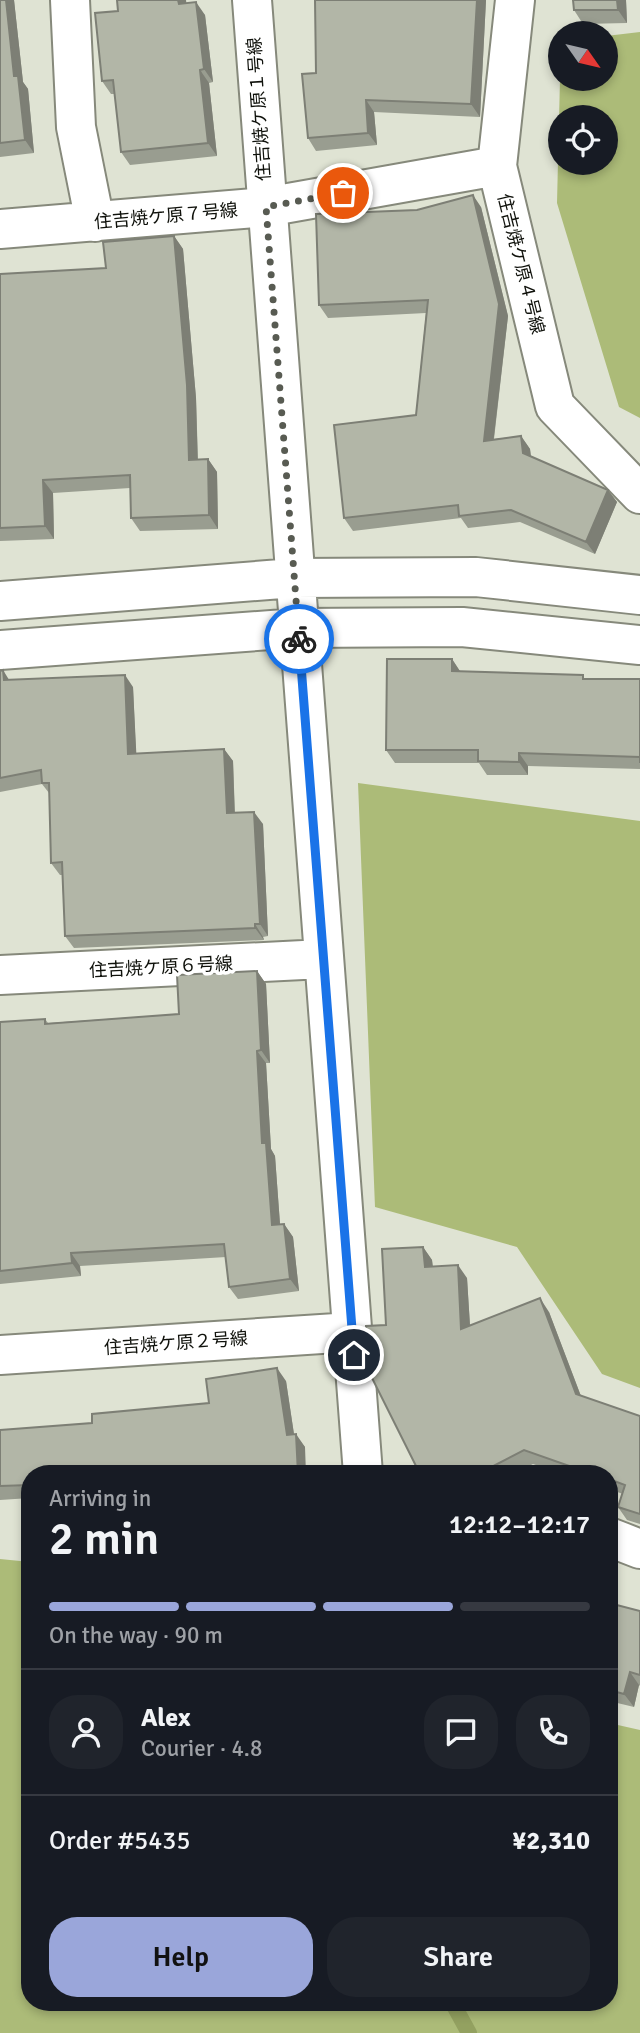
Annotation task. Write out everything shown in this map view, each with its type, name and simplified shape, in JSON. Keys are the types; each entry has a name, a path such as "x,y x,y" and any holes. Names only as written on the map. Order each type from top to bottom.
{"street":[{"path":"70,0 76,127 95,222"},
{"name":"住吉焼ケ原１号線","path":"252,0 362,1465"},
{"name":"住吉焼ケ原４号線","path":"515,0 497,166 555,406 640,494"},
{"name":"住吉焼ケ原７号線","path":"0,229 266,207 497,166"},
{"path":"0,601 294,578 476,577 640,595"},
{"path":"0,650 298,628 462,627 640,645"},
{"name":"住吉焼ケ原６号線","path":"0,975 323,958"},
{"name":"住吉焼ケ原２号線","path":"0,1355 352,1332"},
{"path":"618,1540 640,1549"}],"green space":[{"path":"640,32 640,418 619,407 557,203 558,175 618,175 618,105 559,105 560,91 618,91 618,35"},
{"path":"358,783 640,821 640,1388 602,1374 517,1247 375,1207"},
{"path":"0,1559 21,1561 21,2011 618,2011 618,1725 640,1730 640,2033 0,2033"}],"building":[{"path":"0,0 6,0 14,76 18,76 25,140 0,143"},
{"path":"117,0 178,0 179,4 196,2 204,69 200,70 208,143 121,152 113,80 102,81 95,13 118,11"},
{"path":"315,0 477,0 471,104 366,100 368,133 308,138 302,74 316,73"},
{"path":"573,0 617,0 618,10 574,10"},
{"path":"473,195 499,304 484,441 521,436 523,453 608,490 586,542 511,510 459,516 458,505 344,518 334,425 416,415 428,300 319,305 316,214 417,210"},
{"path":"174,236 187,385 189,460 208,459 209,515 131,518 130,475 43,480 45,526 0,528 0,274 106,268 103,242"},
{"path":"387,659 452,659 452,671 583,675 583,679 640,679 640,757 519,753 519,762 478,761 478,750 386,750"},
{"path":"3,670 4,680 125,675 128,754 224,749 227,813 254,812 260,924 255,924 255,928 65,936 62,862 51,863 49,783 42,783 41,770 0,778 0,671"},
{"path":"257,971 261,1050 257,1051 262,1143 266,1143 272,1225 284,1224 290,1279 229,1287 224,1244 71,1253 72,1263 0,1271 0,1022 45,1019 45,1024 179,1014 177,975"},
{"path":"423,1247 425,1267 458,1265 461,1329 540,1298 576,1394 640,1416 640,1514 618,1507 625,1485 618,1482 618,1465 566,1465 524,1450 495,1465 416,1465 369,1372 366,1326 386,1325 382,1249"},
{"path":"277,1368 287,1435 296,1434 298,1465 21,1465 21,1485 0,1486 0,1430 92,1423 92,1414 209,1403 206,1379"},
{"path":"618,1605 640,1611 640,1675 630,1672 624,1694 618,1692"}],"waterway":[{"path":"457,2011 469,2033"}],"way so far":[{"path":"299,639 266,207 343,193"}],"route":[{"path":"299,639 354,1355"}]}
